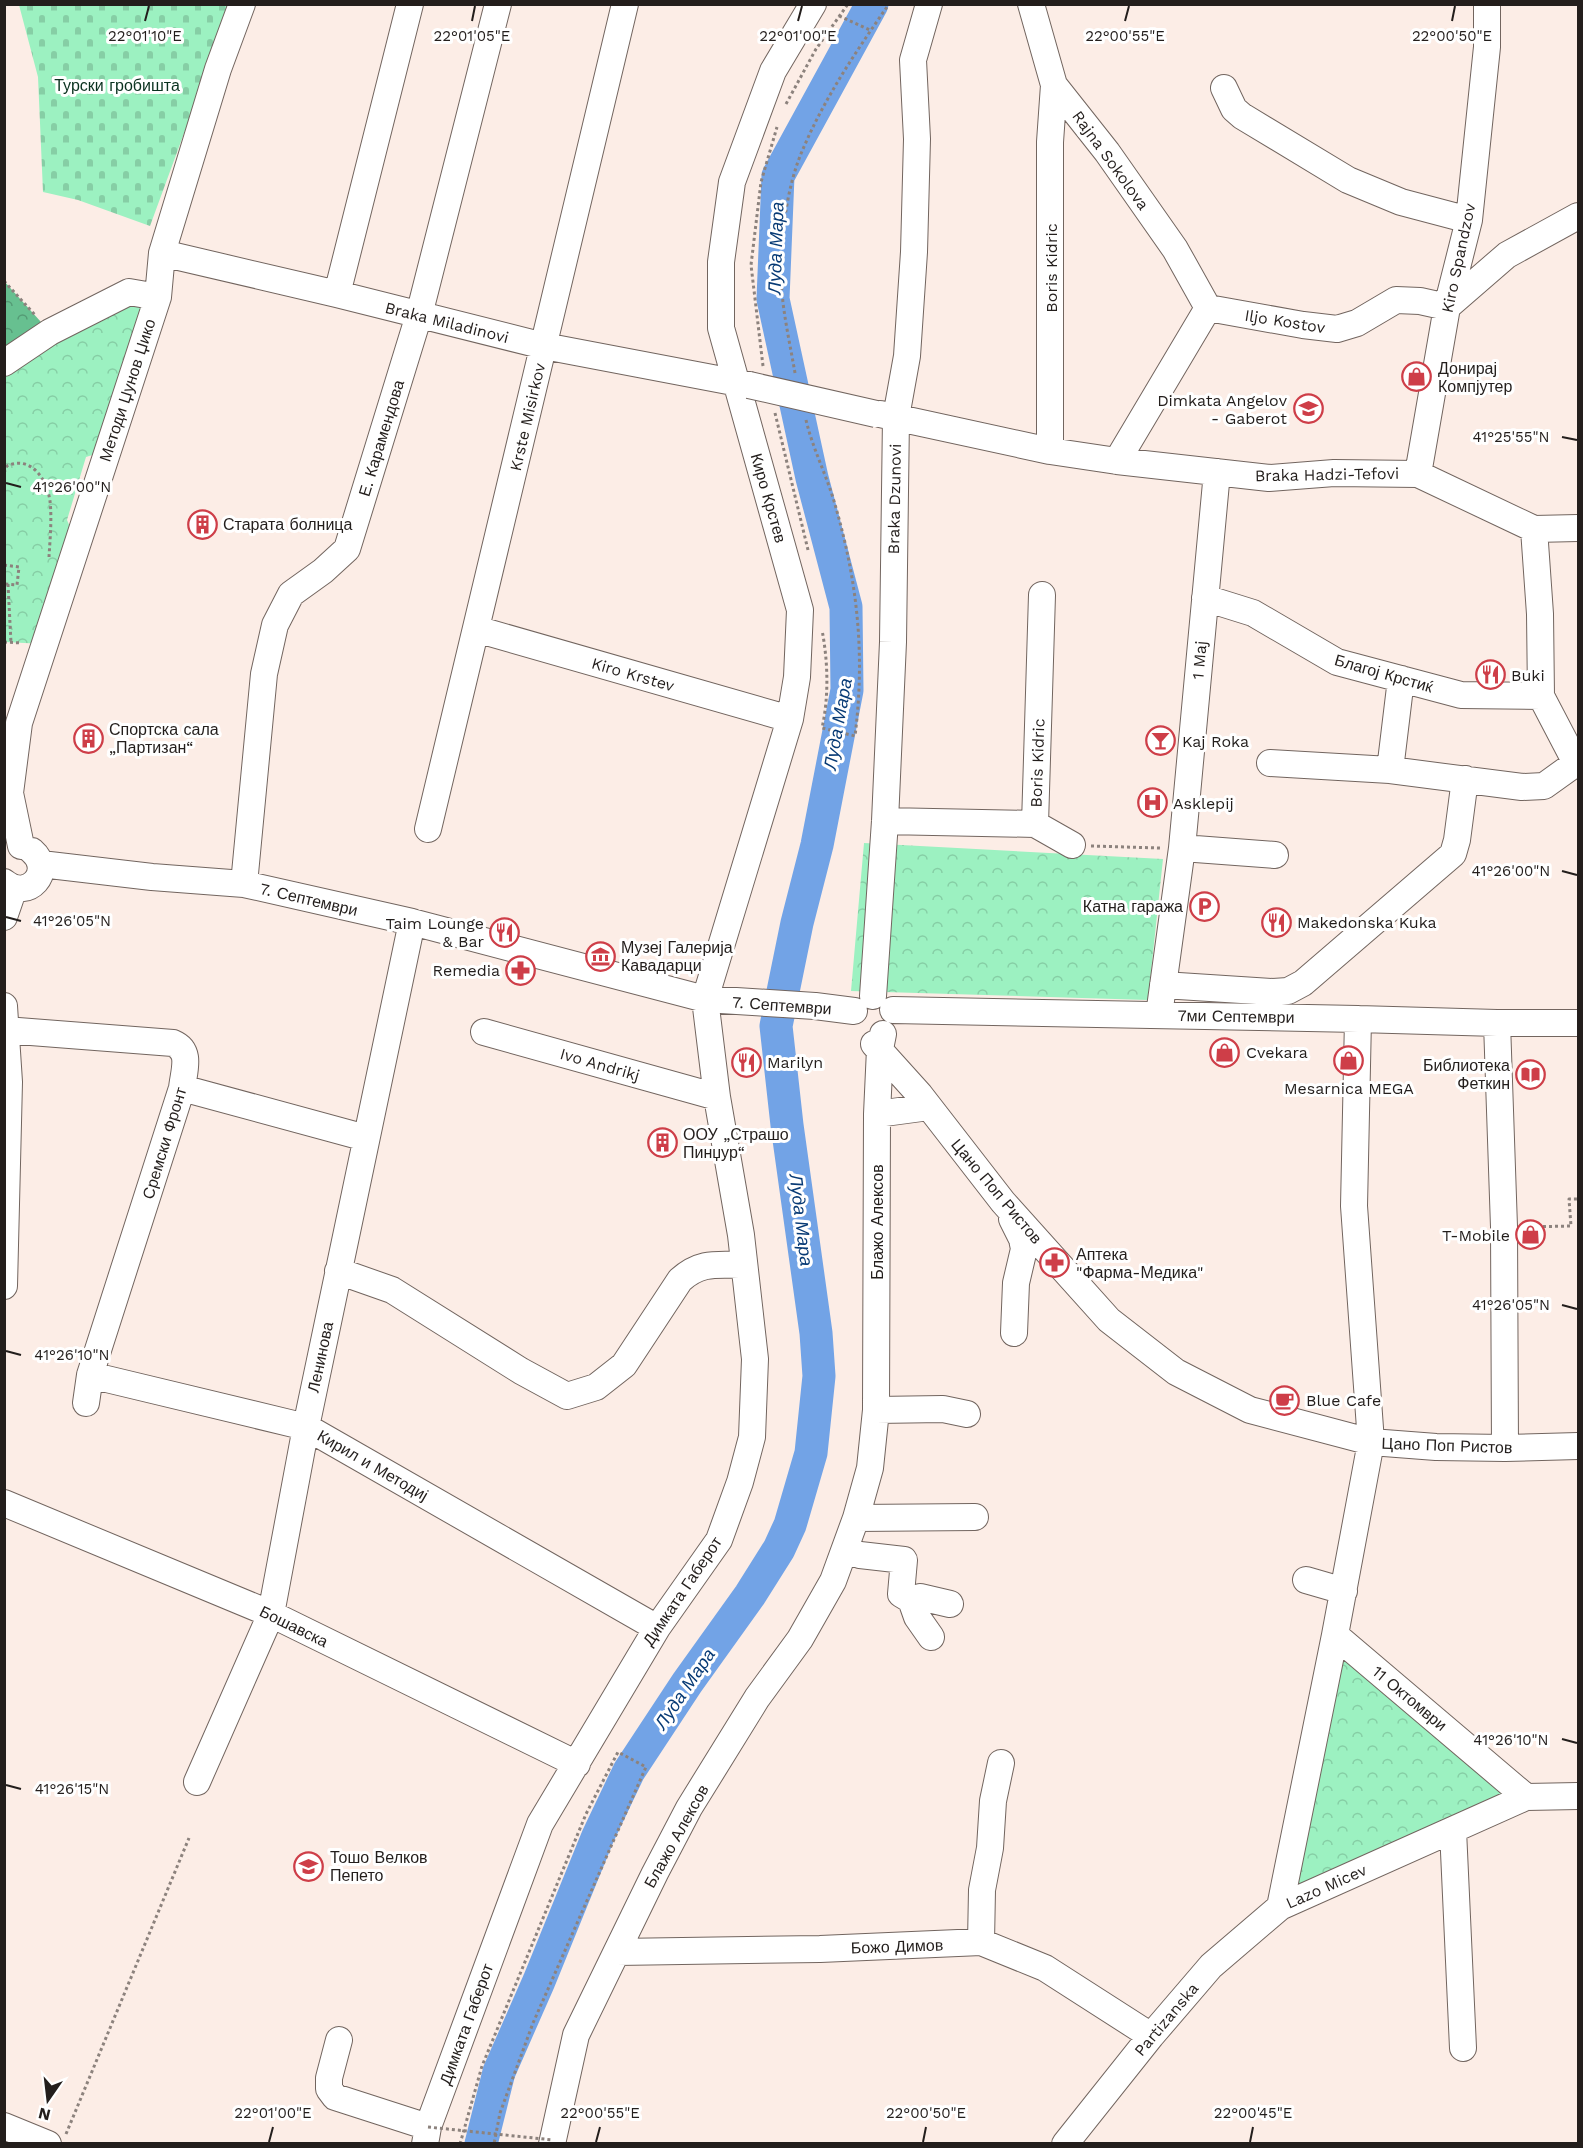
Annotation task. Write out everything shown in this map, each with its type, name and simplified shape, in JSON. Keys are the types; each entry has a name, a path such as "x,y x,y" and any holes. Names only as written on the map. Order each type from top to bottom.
{"street":[{"name":"Методи Џунов Џико","path":"13,850 10,793 19,723 158,297 162,253 218,69 242,4"},
{"path":"337,294 410,4"},
{"name":"Е. Карамендова","path":"244,884 264,674 275,625 291,594 323,571 347,549 419,315 498,4"},
{"name":"Krste Misirkov","path":"428,829 625,4"},
{"name":"Киро Крстев","path":"705,999 790,719 797,677 800,610 760,466 749,378 721,328 721,262 732,182 773,71 813,4"},
{"name":"Braka Dzunovi","path":"873,1006 885,821 893,642 886,415 906,356 914,252 917,139 913,60 929,4"},
{"name":"Rajna Sokolova","path":"1031,4 1054,85 1107,152 1175,249 1209,308"},
{"name":"Kiro Spandzov","path":"1418,474 1447,306 1469,220 1487,47 1487,4"},
{"name":"Boris Kidric","path":"1050,451 1050,142 1054,85"},
{"path":"1224,88 1234,109 1242,116 1348,180 1401,202 1469,220"},
{"path":"1447,306 1507,255 1578,216"},
{"name":"Braka Miladinovi","path":"162,253 544,346 749,378 886,415"},
{"path":"4,363 50,332 129,292 158,297"},
{"name":"Iljo Kostov","path":"1209,308 1337,329 1357,322 1396,300 1420,301 1447,306"},
{"path":"1117,461 1209,308"},
{"name":"Braka Hadzi-Tefovi","path":"886,415 1050,451 1269,478 1334,473 1418,474 1534,529"},
{"name":"1 Maj","path":"1159,1015 1182,848 1217,472"},
{"path":"1270,763 1390,770 1522,787 1544,786 1576,763 1541,696 1540,614 1534,529 1578,528"},
{"name":"Boris Kidric","path":"1035,824 1042,595"},
{"name":"Благој Крстиќ","path":"1205,598 1253,613 1337,662 1461,694 1541,696"},
{"name":"Kiro Krstev","path":"476,629 790,719"},
{"path":"1390,770 1401,679"},
{"path":"1163,985 1273,992 1288,991 1303,983 1453,854 1465,779"},
{"path":"885,821 1035,824 1072,845"},
{"path":"1182,848 1275,855"},
{"path":"4,917 9,885 21,889 34,884 39,878 41,864 34,852 13,850"},
{"name":"7. Септември","path":"41,864 152,877 244,884 412,922 705,999 815,1006 873,1006"},
{"name":"Ленинова","path":"197,1782 271,1614 306,1427 412,922"},
{"name":"Димката Габерот","path":"426,2135 540,1824 657,1628 719,1540 740,1482 752,1437 755,1359 741,1235 717,1097 705,999"},
{"path":"4,1006 7,1083 4,1286"},
{"path":"873,1006 894,1020 890,1028 876,1039"},
{"name":"7ми Септември","path":"873,1006 1159,1015 1578,1023"},
{"name":"Цано Поп Ристов","path":"873,1006 854,1020 858,1029 876,1039 1003,1202 1109,1320 1176,1372 1250,1410 1371,1442 1436,1447 1578,1446"},
{"name":"Lazo Micev","path":"1280,1907 1344,1591 1371,1442 1354,1206 1358,1019"},
{"path":"1497,1023 1504,1227 1505,1448"},
{"name":"Сремски Фронт","path":"5,1030 173,1042 182,1047 186,1055 182,1088 90,1375"},
{"name":"Ivo Andrikj","path":"484,1032 717,1097"},
{"name":"Блажо Алексов","path":"559,2142 576,2035 654,1873 689,1808 757,1698 800,1640 833,1581 856,1518 870,1468 876,1410 876,1039"},
{"path":"182,1088 366,1138"},
{"path":"877,1114 929,1107"},
{"path":"1003,1202 1022,1239 1024,1249 1016,1283 1014,1333"},
{"path":"338,1271 392,1290 567,1396 597,1388 624,1365 680,1280 691,1270 707,1264 744,1265"},
{"path":"86,1403 90,1375"},
{"name":"Кирил и Методиј","path":"90,1375 306,1427 657,1628"},
{"path":"876,1410 943,1409 967,1414"},
{"name":"Бошавска","path":"4,1503 271,1614 577,1764"},
{"path":"856,1518 975,1517"},
{"path":"846,1550 860,1555 904,1560 901,1594 910,1600 916,1617 931,1637"},
{"path":"1306,1580 1344,1591"},
{"path":"910,1600 920,1597 950,1604"},
{"name":"11 Октомври","path":"1335,1635 1526,1797"},
{"path":"981,1942 982,1890 990,1848 993,1802 1001,1763"},
{"path":"1526,1797 1578,1796"},
{"name":"Lazo Micev","path":"1280,1907 1526,1797"},
{"path":"1453,1830 1463,2048"},
{"name":"Partizanska","path":"1065,2144 1151,2036 1211,1966 1280,1907"},
{"name":"Божо Димов","path":"617,1952 820,1949 981,1942 1045,1968 1151,2036"},
{"path":"339,2040 329,2078 329,2089 335,2097 426,2135"},
{"path":"4,2126 48,2144"}],"path":[{"path":"782,110 816,49 848,4"},
{"path":"796,377 785,318 781,266 786,205 802,150 834,86 890,4"},
{"path":"839,16 871,30"},
{"path":"749,378 751,265 761,182 779,120"},
{"path":"4,281 50,332"},
{"path":"804,410 809,433 836,506 851,572 858,619 860,694 855,736 822,728 825,716 826,655 821,620"},
{"path":"775,412 808,553"},
{"path":"4,473 7,466 15,462 24,463 33,467 44,479 50,500 49,558"},
{"path":"4,565 19,567 17,585 6,584 11,643"},
{"path":"1072,845 1182,848"},
{"path":"1504,1227 1571,1226 1569,1199 1578,1199"},
{"path":"460,2144 482,2066 586,1814 618,1752 646,1767 533,2023 500,2113 494,2144"},
{"path":"62,2144 189,1838"},
{"path":"426,2135 559,2142"}],"green space":[{"name":"Турски гробишта","path":"19,5 231,5 150,226 78,200 43,192 38,77"},
{"path":"4,281 50,332 4,363"},
{"path":"129,292 158,297 108,450 86,457 67,520 77,543 44,644 5,642 4,363"},
{"path":"864,843 1163,859 1148,1000 851,991"},
{"path":"1335,1635 1526,1797 1280,1907"}],"waterway":[{"name":"Луда Мара","path":"481,2144 499,2072 598,1836 629,1771 779,1549 790,1525 811,1453 819,1376 816,1333 787,1125 776,1026 797,923 817,845 847,690 846,607 812,478 773,299 778,176 872,4"}],"place":[{"name":"Донирај Компјутер","path":"1417,377"},
{"name":"Dimkata Angelov - Gaberot","path":"1308,409"},
{"name":"Старата болница","path":"202,524"},
{"name":"Buki","path":"1490,675"},
{"name":"Спортска сала „Партизан“","path":"88,738"},
{"name":"Kaj Roka","path":"1161,741"},
{"name":"Asklepij","path":"1152,803"},
{"name":"Катна гаража","path":"1204,906"},
{"name":"Makedonska Kuka","path":"1276,922"},
{"name":"Taim Lounge & Bar","path":"505,932"},
{"name":"Музеј Галерија Кавадарци","path":"600,956"},
{"name":"Remedia","path":"521,970"},
{"name":"Cvekara","path":"1225,1052"},
{"name":"Mesarnica MEGA","path":"1349,1060"},
{"name":"Marilyn","path":"746,1062"},
{"name":"Библиотека Феткин","path":"1531,1074"},
{"name":"ООУ „Страшо Пинџур“","path":"662,1143"},
{"name":"T-Mobile","path":"1531,1235"},
{"name":"Аптека \"Фарма-Медика\"","path":"1055,1263"},
{"name":"Blue Cafe","path":"1285,1400"},
{"name":"Тошо Велков Пепето","path":"309,1866"}]}
